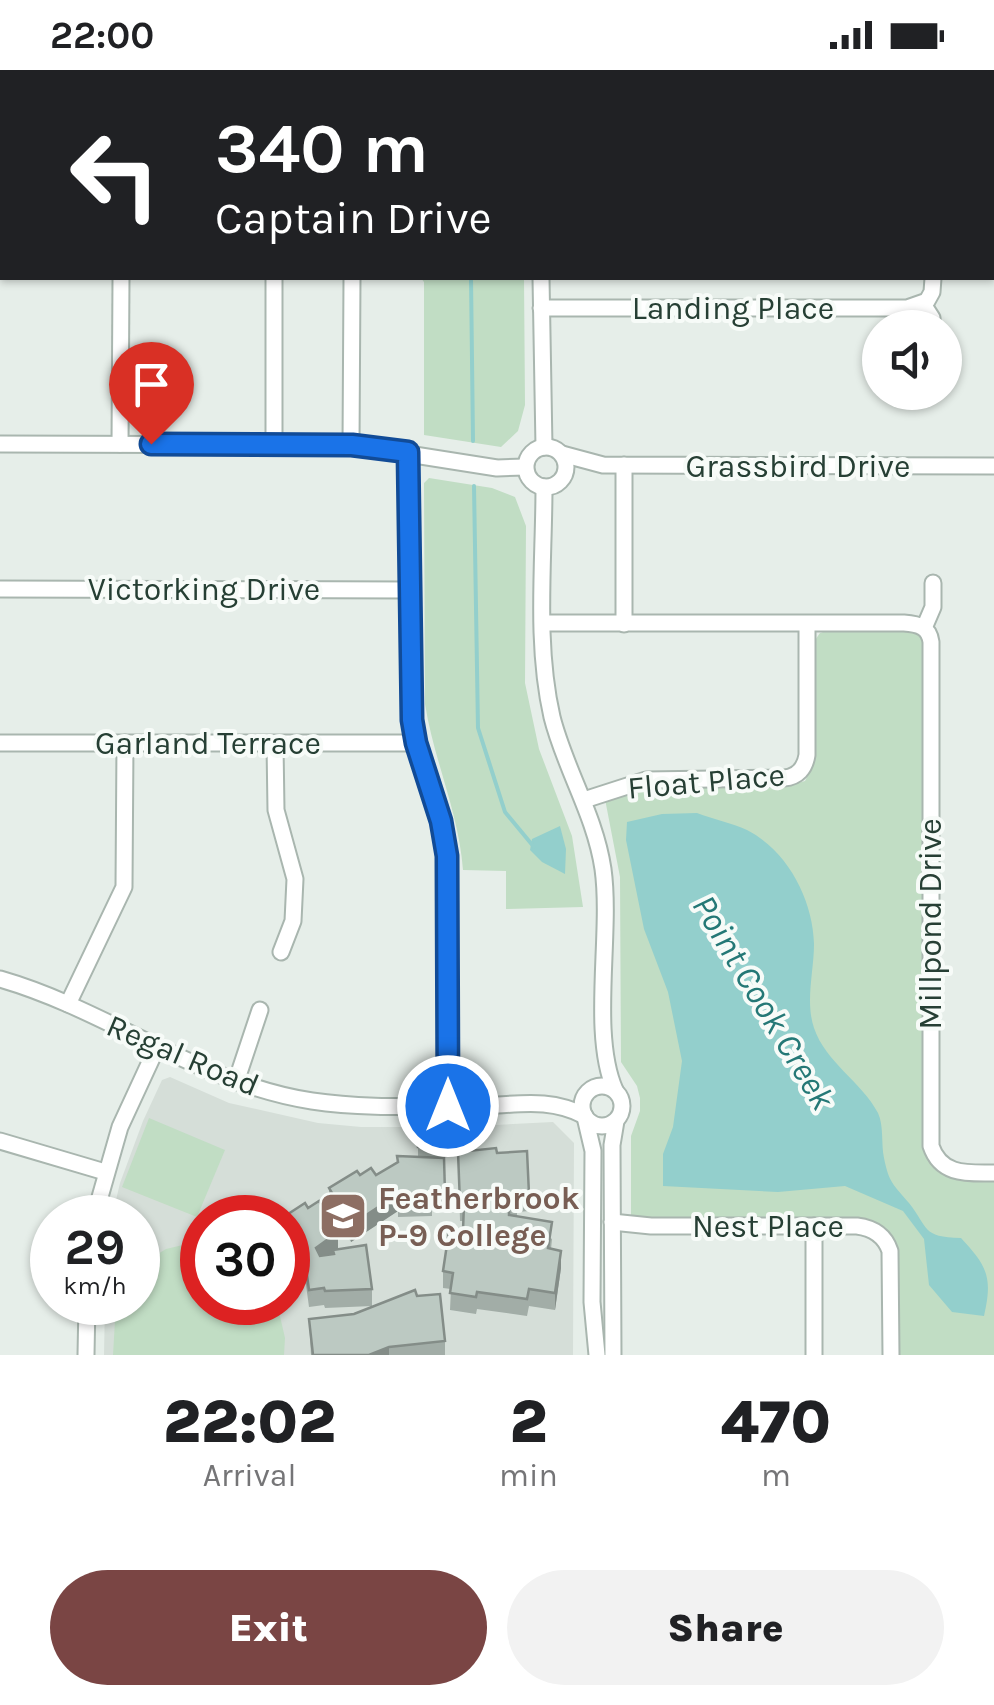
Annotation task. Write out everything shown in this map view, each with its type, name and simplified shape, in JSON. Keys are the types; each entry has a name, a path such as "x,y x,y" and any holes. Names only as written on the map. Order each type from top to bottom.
{"street":[{"path":"120,444 121,280"},
{"path":"274,280 274,444"},
{"path":"352,280 352,445"},
{"path":"541,280 544,447"},
{"path":"927,310 924,304 932,292 933,280"},
{"name":"Landing Place","path":"541,308 907,308 924,304"},
{"path":"0,444 352,445 497,468 525,467"},
{"path":"544,447 562,454 566,465 564,476 556,485 544,488 531,481 525,467 532,451 544,447"},
{"path":"408,452 410,695 416,743 441,821 448,870 448,1106"},
{"name":"Grassbird Drive","path":"562,454 602,465 624,466 994,466"},
{"name":"Grassbird Drive","path":"564,476 602,465"},
{"path":"624,466 624,624"},
{"path":"544,488 546,677 552,715 584,800 602,866 604,1057 623,1105 616,1121 613,1355"},
{"name":"Millpond Drive","path":"933,583 931,616 924,628 931,642 931,1146 938,1161 952,1170 994,1173"},
{"name":"Victorking Drive","path":"0,589 408,590"},
{"path":"544,623 904,623 924,628"},
{"name":"Float Place","path":"584,800 646,780 796,775 807,755 807,624"},
{"name":"Garland Terrace","path":"0,743 416,743"},
{"path":"68,1004 124,887 124,743"},
{"path":"275,744 276,810 295,879 293,920 281,952"},
{"name":"Regal Road","path":"0,979 68,1004 236,1082 292,1098 326,1103 448,1106 552,1103 588,1092"},
{"path":"236,1082 260,1010"},
{"path":"99,1195 120,1127 157,1047"},
{"path":"597,1355 592,1302 593,1150 582,1104 604,1057"},
{"path":"588,1092 602,1086 615,1090"},
{"name":"Regal Road","path":"552,1103 585,1117"},
{"path":"585,1117 603,1126 616,1121"},
{"path":"0,1141 104,1172"},
{"name":"Nest Place","path":"612,1226 866,1227 885,1241 890,1258 891,1355"},
{"path":"814,1226 814,1355"},
{"path":"86,1355 87,1325"}],"shaded area":[{"name":"Featherbrook P-9 College","path":"170,1077 229,1103 318,1123 456,1127 553,1122 574,1143 573,1355 104,1355 105,1325 160,1325 160,1195 117,1195 162,1080"}],"green space":[{"path":"524,280 525,405 518,431 501,447 424,435 424,282"},
{"path":"429,478 492,488 515,497 526,526 525,683 539,749 572,836 583,907 506,909 506,871 463,870 457,828 425,704 424,483"},
{"path":"913,632 925,645 929,1158 950,1174 994,1178 994,1355 896,1355 887,1232 632,1220 631,1216 631,1136 640,1098 621,1062 620,877 605,799 650,784 805,781 812,767 813,643 820,633"},
{"path":"149,1118 225,1150 206,1195 180,1195 180,1210 160,1202 160,1195 142,1195 122,1187"},
{"path":"180,1246 180,1325 282,1325 284,1355 113,1355 115,1325 160,1325 160,1253"}],"water":[{"path":"697,813 762,839 796,878 813,927 811,1018 819,1040 878,1113 883,1153 895,1187 928,1230 939,1236 961,1238 982,1265 988,1282 984,1316 952,1312 929,1285 924,1239 903,1211 845,1186 778,1192 663,1186 663,1154 673,1127 682,1061 668,992 644,929 626,840 627,822 662,814"},
{"path":"560,826 566,849 565,874 542,862 530,850 532,839"}],"building":[{"path":"447,1134 447,1146 418,1147 418,1135"},
{"path":"496,1148 497,1153 527,1151 529,1194 517,1195 517,1201 499,1202 499,1211 509,1210 509,1215 552,1222 548,1248 561,1251 555,1293 529,1289 527,1299 477,1292 476,1297 450,1293 453,1273 443,1271 449,1231 463,1230 458,1152"},
{"path":"397,1156 444,1158 445,1194 432,1194 432,1199 398,1200 398,1194 351,1225 329,1188 357,1171 360,1175 371,1168 376,1175 398,1162"},
{"path":"319,1201 338,1232 316,1248 320,1256 366,1245 372,1289 310,1290 310,1207"},
{"path":"415,1290 417,1296 440,1294 445,1341 389,1347 369,1355 313,1355 310,1319 354,1314"}],"waterway":[{"name":"Point Cook Creek","path":"471,280 473,441"},
{"name":"Point Cook Creek","path":"474,486 478,728 505,812 534,847"}],"place":[{"name":"Featherbrook P-9 College","path":"343,1216"}],"route":[{"path":"151,444 352,445 408,452 412,720 441,821 448,870 448,1106"}]}
